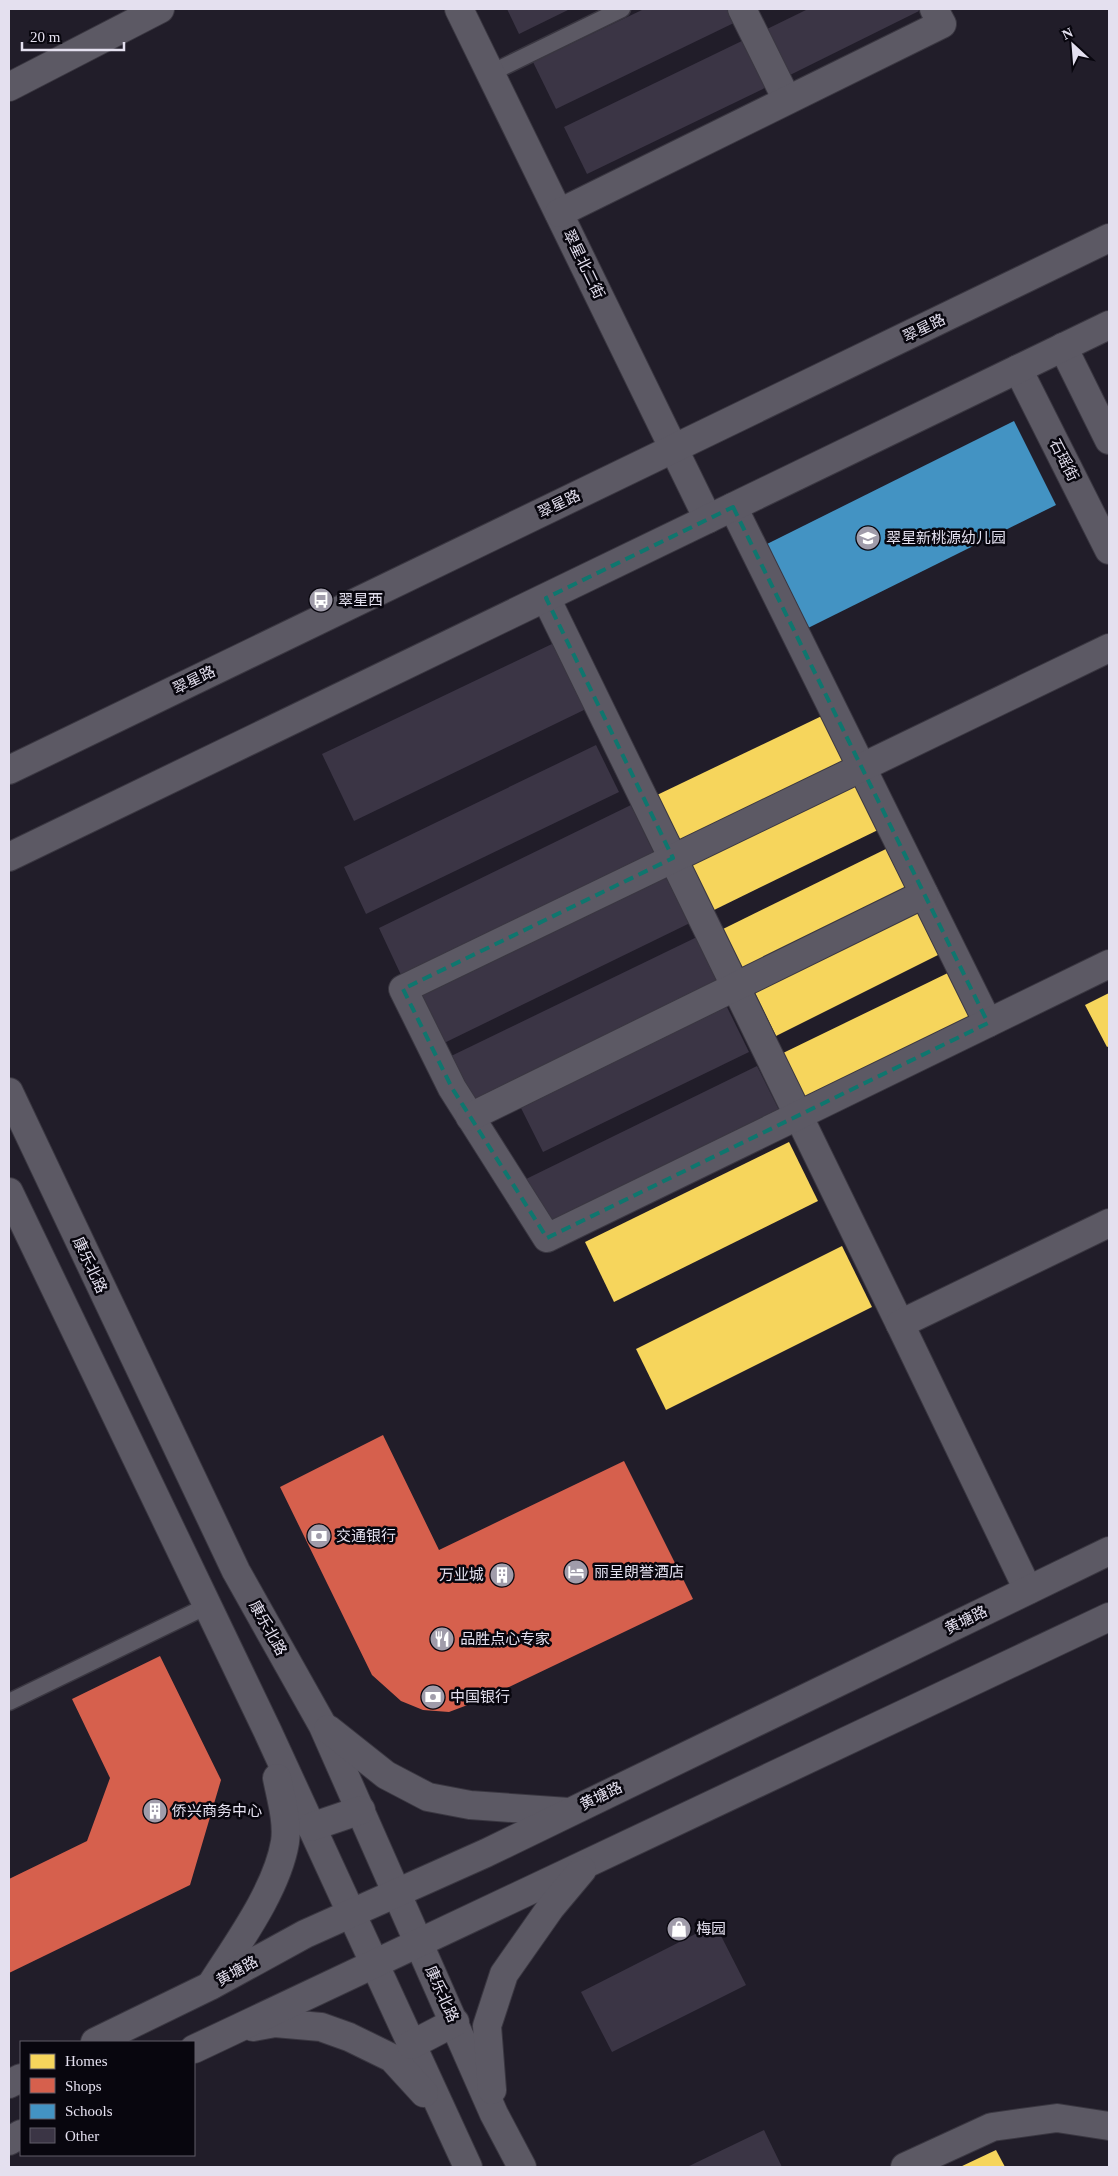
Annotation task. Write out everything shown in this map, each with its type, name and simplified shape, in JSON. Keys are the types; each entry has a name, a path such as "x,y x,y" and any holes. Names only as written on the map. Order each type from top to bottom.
{"street":[{"path":"9,87 160,9"},
{"name":"翠星北二街","path":"459,9 708,519"},
{"path":"742,9 787,100"},
{"path":"559,213 787,100 938,16"},
{"name":"翠星路","path":"9,770 1109,238"},
{"path":"9,857 1109,325"},
{"path":"1063,348 1109,440"},
{"name":"石瑶街","path":"1018,370 1109,550"},
{"path":"733,507 988,1023"},
{"path":"546,598 1028,1590"},
{"path":"1109,648 403,989 452,1088 547,1238 1109,964"},
{"path":"470,1117 924,894"},
{"name":"康乐北路","path":"9,1092 236,1571 323,1726 398,1892 494,2114 522,2167"},
{"path":"9,1192 267,1730 468,2167"},
{"path":"21,1218 59,1199"},
{"path":"900,1324 1109,1223"},
{"name":"黄塘路","path":"96,2041 210,1986 305,1934 486,1853 1109,1551"},
{"path":"195,2049 1109,1618"},
{"path":"323,1726 386,1775 428,1796 470,1805 569,1812"},
{"path":"210,1986 249,1924 277,1873 285,1841 284,1810 267,1730"},
{"path":"311,1828 361,1810"},
{"path":"494,2114 487,2026 504,1974 551,1907 587,1863"},
{"path":"411,2045 455,2022"},
{"path":"229,2032 276,2023 321,2026 392,2058 441,2111"},
{"path":"905,2167 992,2127 1057,2118 1109,2126"}],"lane":[{"path":"490,73 622,9"},
{"path":"9,1702 207,1606"}],"highlighted area":[{"path":"733,507 988,1023 547,1238 452,1088 403,989 673,858 546,598"}],"building: Homes":[{"path":"828,713 850,760 679,842 657,795"},
{"path":"857,780 880,829 712,911 688,862"},
{"path":"890,847 912,892 745,975 723,929"},
{"path":"921,907 944,952 776,1036 754,991"},
{"path":"954,970 978,1020 805,1103 781,1054"},
{"path":"1109,993 1109,1046 1107,1047 1085,1005"},
{"path":"789,1142 818,1201 614,1302 585,1242"},
{"path":"842,1246 872,1307 666,1410 636,1349"},
{"path":"996,2150 1005,2167 960,2167"}],"building: Shops":[{"name":"万业城","path":"383,1435 439,1550 624,1461 693,1599 486,1698 449,1712 423,1710 401,1701 372,1675 280,1487"},
{"name":"侨兴商务中心","path":"160,1656 221,1780 190,1885 9,1973 9,1879 87,1841 110,1778 72,1699"}],"building: Schools":[{"name":"翠星新桃源幼儿园","path":"1014,421 1056,505 804,630 763,546"}],"building: Other":[{"path":"507,9 570,9 519,34"},
{"path":"644,9 735,9 740,20 556,109 533,62"},
{"path":"808,9 918,9 919,11 788,76 765,30"},
{"path":"748,38 771,85 587,174 564,127"},
{"path":"554,643 586,709 354,821 322,754"},
{"path":"596,745 619,792 366,914 344,867"},
{"path":"631,805 654,853 401,975 379,928"},
{"path":"667,877 690,923 438,1046 415,999"},
{"path":"699,936 722,983 469,1106 447,1058"},
{"path":"725,1003 749,1052 543,1152 519,1104"},
{"path":"757,1066 782,1116 547,1231 522,1181"},
{"path":"715,1924 746,1985 612,2052 581,1992"},
{"path":"764,2130 782,2167 687,2167"}],"place":[{"name":"翠星新桃源幼儿园","path":"868,538"},
{"name":"翠星西","path":"321,600"},
{"name":"交通银行","path":"319,1536"},
{"name":"丽呈朗誉酒店","path":"576,1572"},
{"name":"万业城","path":"502,1575"},
{"name":"品胜点心专家","path":"442,1639"},
{"name":"中国银行","path":"433,1697"},
{"name":"侨兴商务中心","path":"155,1811"},
{"name":"梅园","path":"679,1929"}]}
